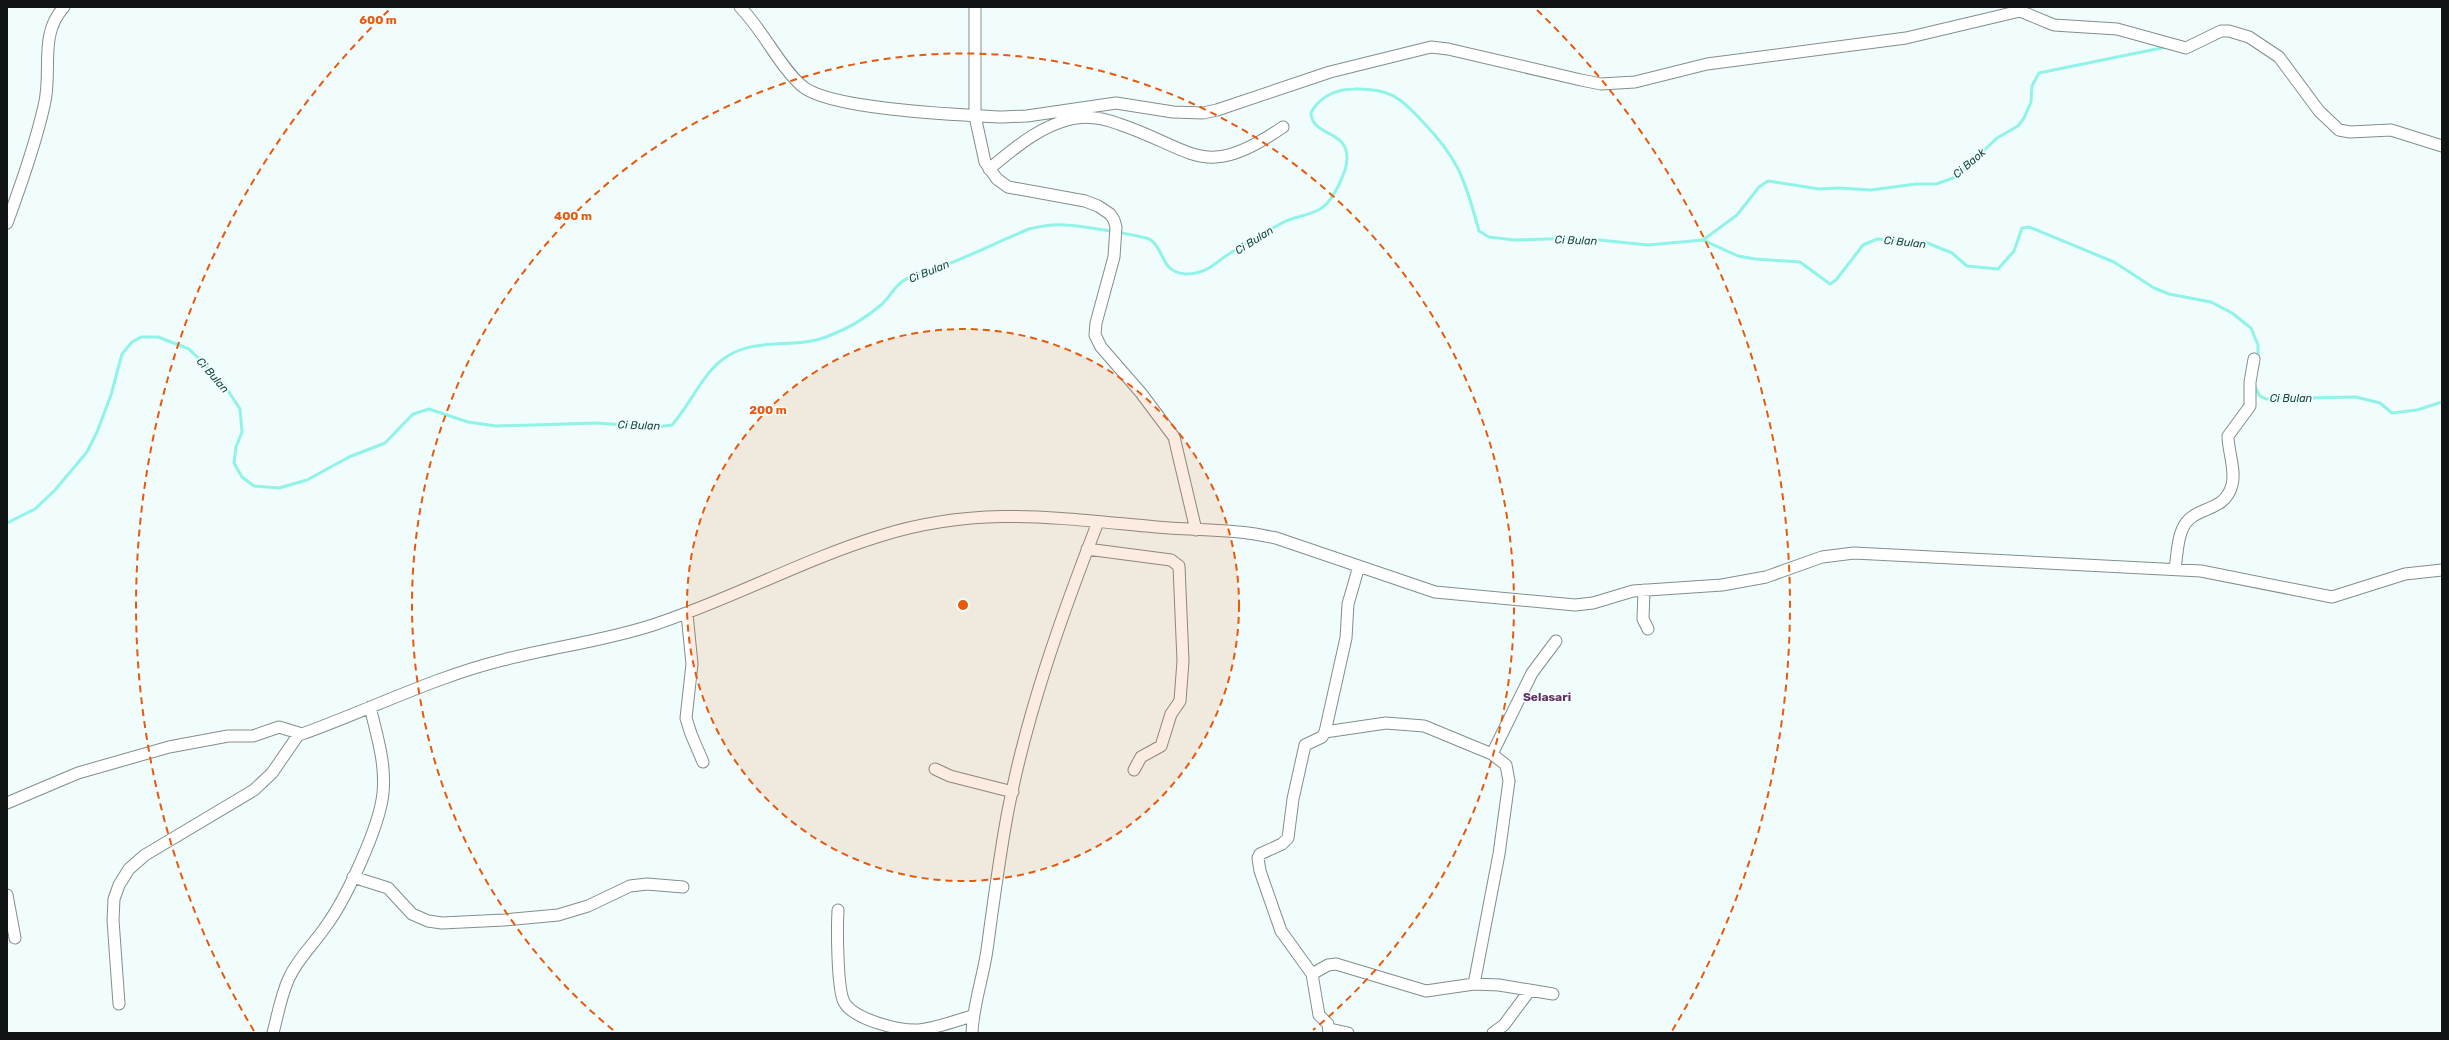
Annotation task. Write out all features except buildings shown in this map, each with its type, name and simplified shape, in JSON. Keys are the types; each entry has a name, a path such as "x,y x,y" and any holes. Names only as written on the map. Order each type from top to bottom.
{"street":[{"path":"7,224 25,175 46,99 49,35 54,20 64,7"},
{"path":"740,7 756,24 794,77 812,93 845,103 975,116 1027,116 1116,103 1173,112 1203,113 1217,110 1330,72 1408,51 1430,47 1448,49 1601,84 1618,84 1707,64 1906,38 2024,9 2054,26 2117,29 2186,48 2221,32 2238,33 2260,42 2279,57 2319,111 2339,130 2350,132 2391,130 2442,146"},
{"path":"975,7 975,116 980,148 989,169 1000,182 1008,187 1085,201 1098,206 1110,214 1116,233 1114,257 1096,323 1095,335 1108,356 1141,392 1174,437 1196,530"},
{"path":"989,169 1039,131 1072,119 1089,117 1108,120 1140,131 1188,154 1210,158 1240,152 1259,143 1283,126"},
{"path":"2175,569 2181,530 2186,522 2192,515 2221,503 2231,487 2233,477 2228,436 2250,406 2250,382 2254,359"},
{"path":"119,1004 113,920 114,899 119,885 129,869 145,855 171,842 254,790 272,773 299,734 442,679 503,660 617,635 687,614 824,555 909,528 957,518 1005,515 1196,530 1245,532 1266,536 1359,566 1428,591 1575,605 1593,603 1626,593 1644,590 1722,585 1766,577 1822,557 1854,553 2175,569 2229,575 2285,589 2332,598 2406,574 2442,570"},
{"path":"972,1033 972,1016 982,980 1012,792 1039,687 1087,549 1098,522"},
{"path":"1087,549 1171,560 1179,566 1183,661 1180,701 1171,714 1165,740 1161,746 1141,757 1134,770"},
{"path":"1348,1033 1329,1031 1328,1024 1319,1014 1312,974 1281,931 1260,871 1258,858 1260,854 1282,844 1288,838 1293,799 1305,745 1322,737 1325,732 1345,648 1348,604 1359,566"},
{"path":"1644,590 1643,619 1648,629"},
{"path":"687,614 692,664 686,718 703,762"},
{"path":"1492,754 1532,673 1556,640"},
{"path":"273,1033 289,977 301,958 332,919 353,877 376,822 383,793 383,762 370,707"},
{"path":"1325,732 1386,723 1408,723 1438,730 1492,754 1506,765 1508,781 1499,854 1474,984"},
{"path":"7,804 78,773 169,747 228,736 253,736 275,727 284,728 299,734"},
{"path":"935,769 950,776 1012,792"},
{"path":"353,877 388,888 412,914 428,921 442,923 504,920 558,915 588,906 630,886 647,884 683,888"},
{"path":"7,895 8,907 15,938"},
{"path":"838,910 837,926 842,994 847,1007 879,1023 918,1030 972,1016"},
{"path":"1312,974 1336,964 1426,991 1474,984 1498,985 1552,994"},
{"path":"1493,1033 1504,1025 1530,990"}],"waterway":[{"name":"Ci Baok","path":"1703,240 1737,215 1759,187 1768,181 1819,189 1839,188 1871,190 1916,184 1936,184 1956,177 1997,138 2018,126 2024,118 2031,102 2032,86 2039,73 2166,47"},
{"name":"Ci Bulan","path":"7,523 35,509 55,490 87,452 97,432 111,395 122,354 132,342 141,337 158,337 189,349 223,383 240,409 242,432 236,447 234,463 242,477 254,486 279,488 307,480 349,457 385,443 413,414 429,409 468,422 496,426 596,423 656,427 672,425 710,371 726,357 750,347 801,342 826,337 855,323 875,310 900,283 908,278 954,262 1029,229 1065,225 1146,238 1151,240 1156,245 1167,266 1172,270 1186,274 1201,272 1263,233 1284,222 1319,210 1331,198 1345,171 1347,159 1346,149 1336,138 1317,126 1313,121 1311,113 1314,107 1323,98 1335,92 1347,89 1366,89 1385,92 1400,100 1422,121 1445,148 1460,172 1470,198 1479,231 1489,237 1514,240 1580,238 1648,245 1703,240 1738,256 1755,259 1800,262 1830,284 1836,280 1863,245 1877,239 1925,242 1952,253 1967,266 1998,269 2014,251 2022,228 2029,227 2114,262 2154,288 2169,294 2211,302 2232,313 2251,328 2258,345 2258,366"},
{"name":"Ci Bulan","path":"2255,387 2260,396 2266,399 2356,397 2380,403 2392,413 2417,410 2442,402"}],"district":[{"name":"Selasari","path":"1547,697"}]}
